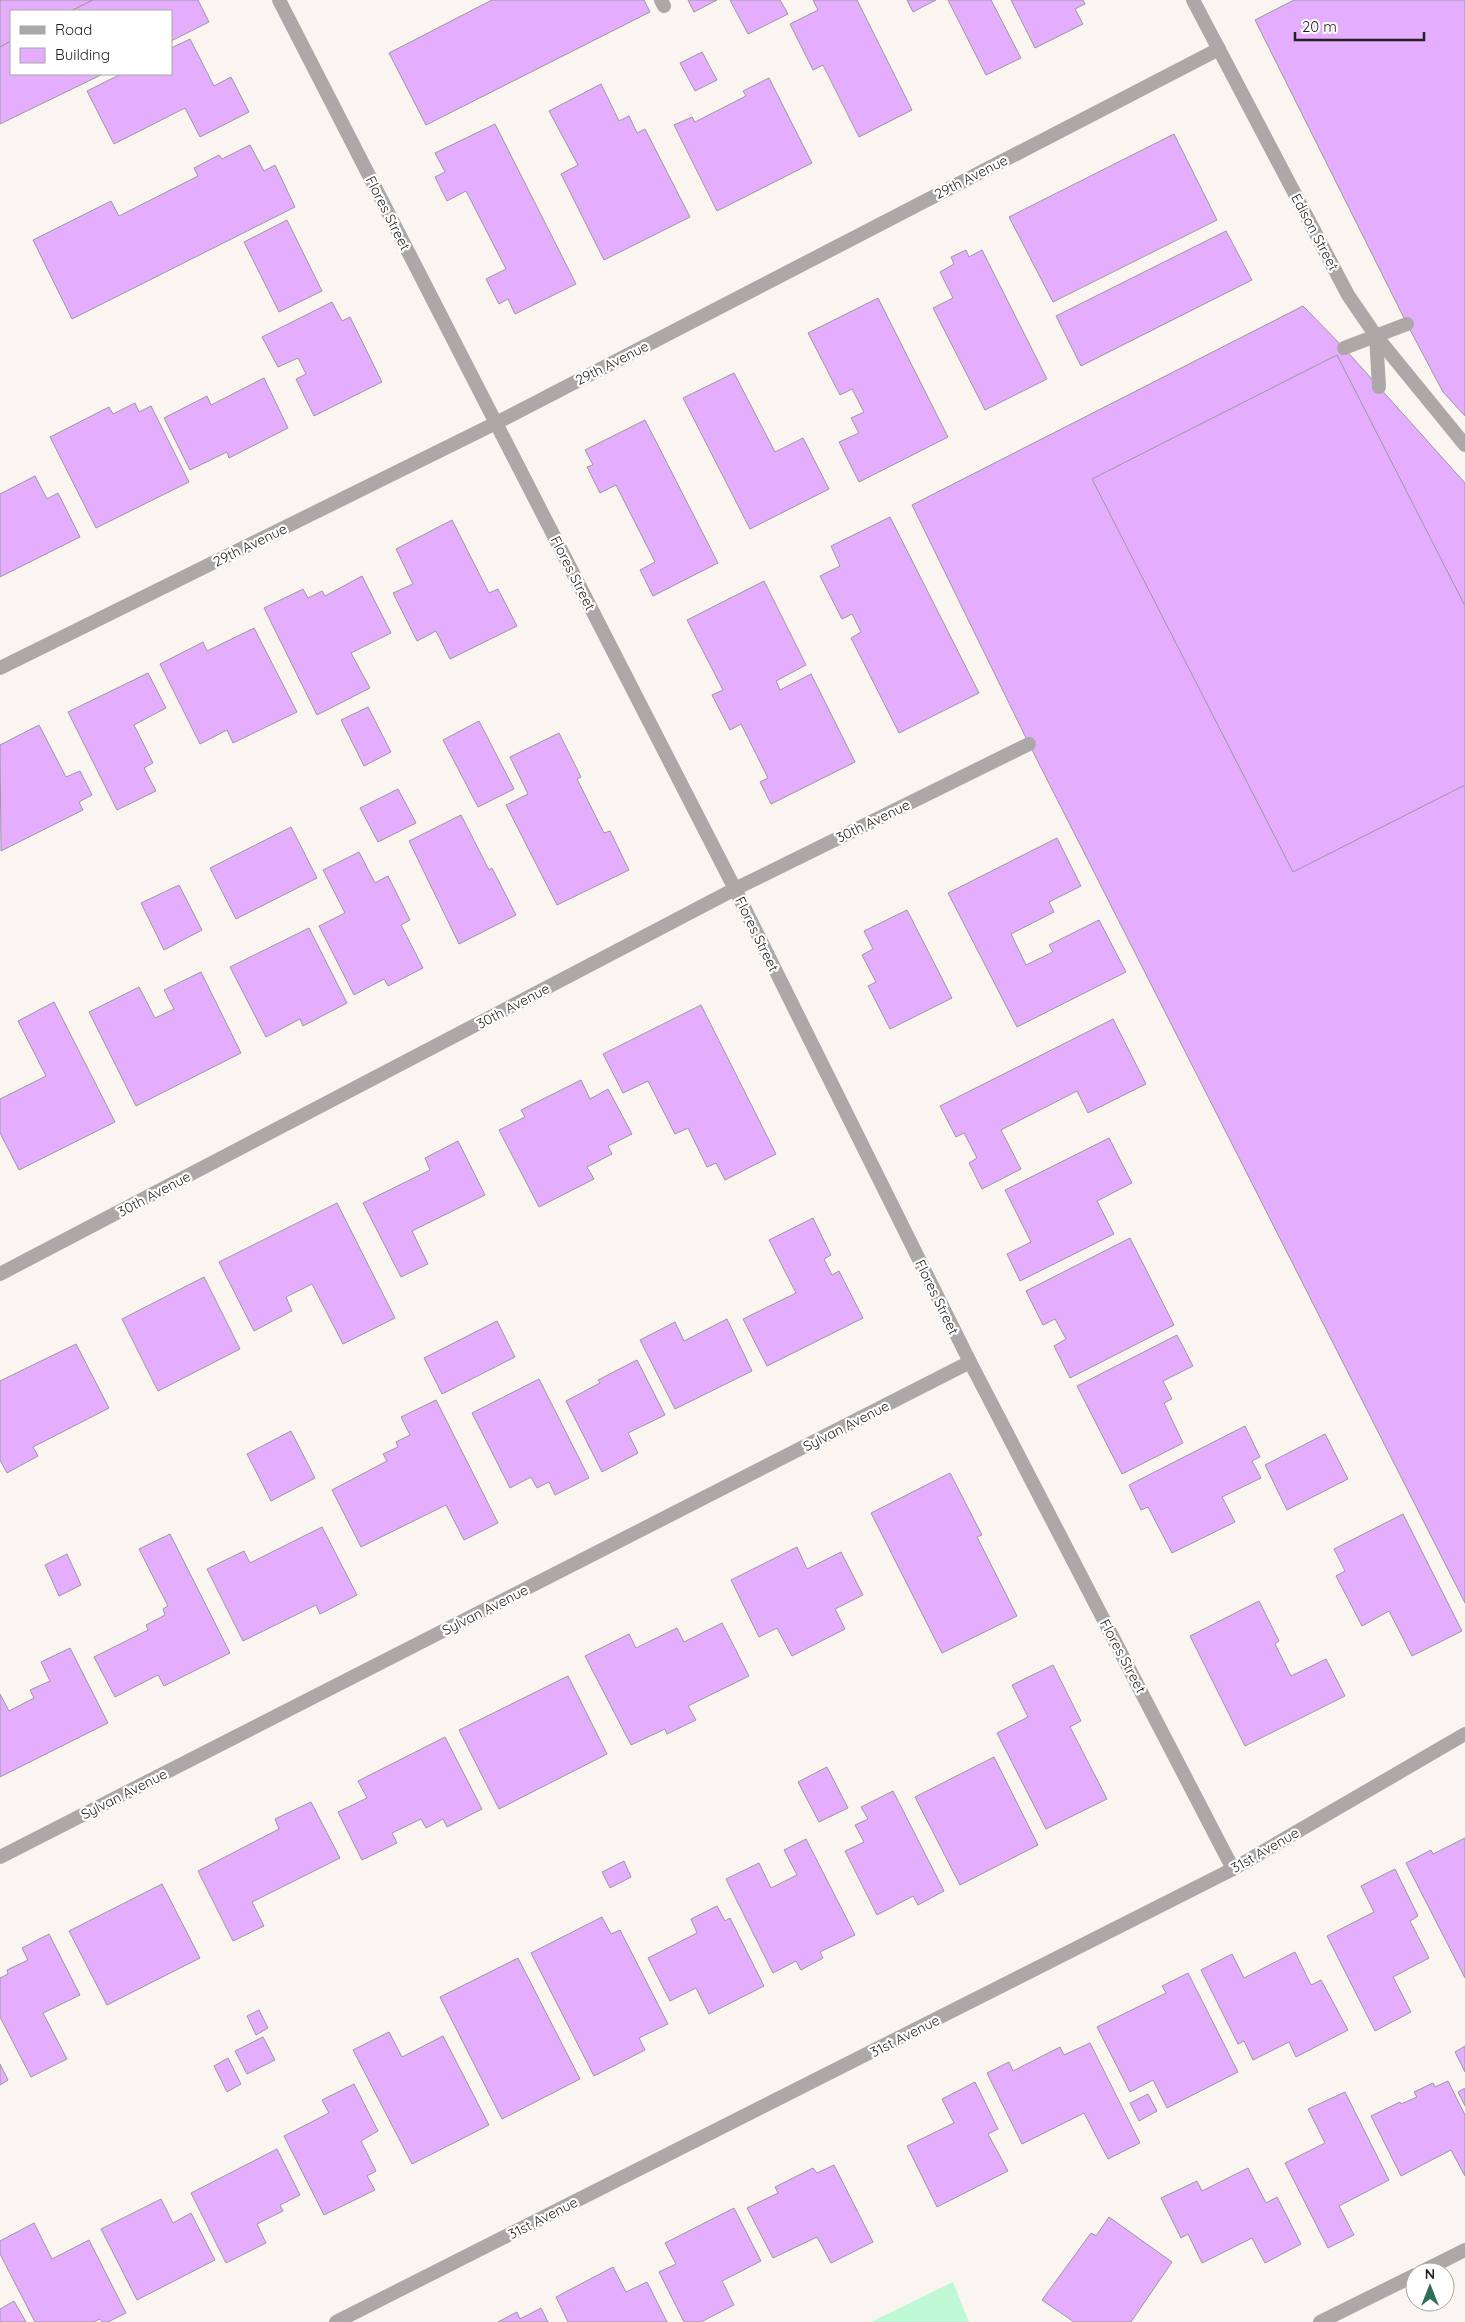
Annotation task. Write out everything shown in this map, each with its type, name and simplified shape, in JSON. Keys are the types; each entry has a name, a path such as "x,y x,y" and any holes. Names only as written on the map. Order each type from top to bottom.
{"street":[{"name":"Flores Street","path":"279,0 736,889 970,1362 1234,1869"},
{"name":"Edison Street","path":"1193,0 1348,295 1376,336 1465,445"},
{"name":"29th Avenue","path":"0,668 496,423 1219,49"},
{"path":"1344,348 1407,324"},
{"path":"1376,336 1379,387"},
{"name":"30th Avenue","path":"0,1274 736,889 1029,744"},
{"name":"Sylvan Avenue","path":"0,1857 970,1362"},
{"name":"31st Avenue","path":"336,2322 1234,1869 1465,1734"},
{"path":"1441,2262 1465,2250"},
{"path":"1320,2322 1405,2280"}],"green space":[{"path":"953,2282 969,2322 871,2322"}],"building":[{"path":"0,0 93,0 73,10 10,10 10,42 0,47"},
{"path":"93,0 198,0 209,22 172,40 172,10 73,10"},
{"path":"492,0 644,0 650,12 426,125 389,53"},
{"path":"688,0 717,0 694,12"},
{"path":"730,0 780,0 788,14 748,34"},
{"path":"813,0 857,0 912,110 859,137 823,65 813,70 790,24 818,10"},
{"path":"907,0 936,0 913,12"},
{"path":"948,0 991,0 1021,58 986,75"},
{"path":"1011,0 1083,0 1085,4 1075,9 1083,24 1035,48"},
{"path":"1294,0 1465,0 1465,416 1443,392 1255,20"},
{"path":"190,39 214,86 231,77 249,112 200,137 185,108 114,144 87,91 119,75 172,75 172,48"},
{"path":"10,42 10,75 101,75 0,124 0,47"},
{"path":"702,52 717,80 695,91 680,63"},
{"path":"769,78 812,163 717,211 674,125 692,117 695,122 746,96 743,91"},
{"path":"601,84 619,121 629,116 637,133 645,129 690,217 604,260 561,174 578,165 549,111"},
{"path":"495,124 576,284 515,314 508,299 499,304 486,279 506,269 466,191 447,201 435,177 445,172 435,153"},
{"path":"1174,134 1217,220 1053,302 1009,217"},
{"path":"250,145 264,171 275,165 295,207 72,319 33,240 111,201 119,216 198,176 194,168 219,155 222,159"},
{"path":"287,220 322,291 279,312 244,242"},
{"path":"1226,231 1252,280 1081,366 1056,316"},
{"path":"966,250 969,257 982,250 1047,379 985,410 933,308 953,298 940,272 954,264 951,257"},
{"path":"878,298 948,437 859,482 839,442 859,433 851,418 864,412 852,389 840,395 808,333"},
{"path":"332,302 342,321 350,317 382,382 314,416 296,379 306,374 298,358 278,367 262,337"},
{"path":"1303,306 1344,348 1465,483 1465,1603 1029,744 912,505"},
{"path":"1337,355 1465,606 1465,785 1293,872 1092,479"},
{"path":"734,373 775,452 803,438 829,489 750,529 683,398"},
{"path":"264,378 288,428 229,458 227,452 190,470 164,418 207,396 211,405"},
{"path":"135,403 139,412 151,406 189,482 96,528 50,437 109,407 113,414"},
{"path":"645,420 718,563 653,596 640,570 655,562 616,485 600,493 587,467 593,465 585,450"},
{"path":"35,476 47,499 58,493 80,537 0,577 0,494"},
{"path":"890,517 979,693 899,733 851,638 861,632 852,614 842,619 820,576 840,566 831,546"},
{"path":"452,520 489,593 498,589 517,626 450,659 436,631 417,641 393,593 413,584 396,549"},
{"path":"362,576 391,633 351,653 370,688 317,715 264,608 303,589 308,598 322,591 325,596"},
{"path":"764,581 806,665 776,681 780,690 811,674 855,762 771,804 760,782 768,778 741,724 730,730 712,695 723,690 687,620"},
{"path":"254,628 297,712 233,743 227,730 200,744 160,664 203,642 207,651"},
{"path":"148,673 166,708 134,725 153,763 144,768 156,791 117,810 68,712"},
{"path":"368,707 391,752 364,766 341,720"},
{"path":"479,721 514,789 478,807 443,740"},
{"path":"39,725 66,777 80,771 92,795 79,802 83,810 1,851 0,745"},
{"path":"559,733 581,777 577,779 604,833 610,831 629,870 557,905 506,805 528,794 510,757"},
{"path":"398,789 416,823 378,842 360,808"},
{"path":"461,815 489,870 492,868 516,915 459,944 409,841"},
{"path":"291,827 317,878 236,919 210,868"},
{"path":"1057,838 1081,886 1049,902 1054,912 1011,934 1026,965 1053,952 1049,945 1099,920 1126,972 1017,1027 948,893"},
{"path":"359,852 375,883 388,876 410,920 401,925 423,968 388,986 384,979 354,995 319,926 345,913 323,870"},
{"path":"179,885 202,930 164,950 141,903"},
{"path":"907,910 952,998 890,1029 868,986 876,982 862,955 873,949 864,931"},
{"path":"309,928 347,1003 303,1026 300,1019 266,1037 230,967"},
{"path":"201,972 241,1053 136,1106 89,1012 139,987 155,1018 174,1009 164,990"},
{"path":"54,1002 115,1122 19,1170 0,1133 0,1099 46,1076 18,1021"},
{"path":"701,1005 776,1154 725,1180 716,1163 707,1167 688,1128 675,1134 648,1081 623,1093 603,1054"},
{"path":"1113,1019 1146,1084 1088,1113 1077,1091 1001,1130 1021,1169 982,1189 969,1163 977,1158 964,1133 956,1137 940,1106"},
{"path":"581,1080 590,1099 608,1089 632,1134 608,1146 612,1154 587,1167 594,1179 539,1207 499,1130 525,1117 521,1110"},
{"path":"1109,1138 1132,1183 1097,1201 1114,1234 1020,1281 1007,1254 1031,1242 1005,1190"},
{"path":"458,1141 485,1195 412,1231 428,1264 401,1277 363,1203 430,1170 425,1158"},
{"path":"337,1203 395,1318 343,1344 312,1284 286,1297 292,1311 254,1331 219,1262"},
{"path":"813,1218 831,1255 824,1259 832,1275 839,1271 863,1318 767,1366 743,1319 796,1293 769,1240"},
{"path":"1130,1238 1174,1325 1070,1378 1054,1346 1066,1339 1055,1319 1043,1325 1026,1291"},
{"path":"204,1277 240,1349 158,1391 122,1319"},
{"path":"727,1319 752,1371 675,1409 640,1340 675,1322 684,1341"},
{"path":"497,1321 515,1357 442,1394 424,1358"},
{"path":"1177,1335 1193,1366 1163,1381 1172,1399 1164,1403 1183,1443 1122,1474 1077,1386"},
{"path":"76,1344 109,1408 33,1447 38,1456 7,1473 0,1460 0,1381"},
{"path":"637,1360 665,1415 628,1433 638,1453 602,1472 566,1401 600,1383 598,1380"},
{"path":"539,1379 589,1478 555,1495 549,1482 537,1488 531,1477 510,1488 472,1413"},
{"path":"436,1400 498,1523 464,1540 446,1505 361,1547 332,1490 387,1461 383,1454 398,1447 396,1442 410,1435 401,1417"},
{"path":"1245,1426 1260,1457 1252,1461 1261,1478 1222,1497 1235,1522 1172,1553 1148,1507 1141,1510 1129,1485"},
{"path":"291,1431 315,1478 271,1501 247,1454"},
{"path":"1325,1434 1348,1479 1287,1510 1265,1465"},
{"path":"950,1473 982,1535 977,1537 1017,1616 942,1653 871,1513"},
{"path":"1403,1514 1462,1631 1412,1656 1389,1611 1362,1626 1336,1576 1345,1571 1334,1549"},
{"path":"322,1527 357,1595 320,1614 316,1605 243,1641 207,1569 244,1551 250,1563"},
{"path":"170,1534 230,1653 164,1686 158,1675 115,1697 94,1657 148,1630 146,1625 165,1615 163,1609 168,1606 139,1549"},
{"path":"797,1547 807,1569 841,1552 863,1595 835,1609 845,1629 792,1656 777,1628 759,1637 731,1580"},
{"path":"67,1554 81,1585 59,1596 45,1565"},
{"path":"1259,1601 1279,1641 1275,1644 1291,1676 1326,1659 1345,1696 1245,1746 1190,1636"},
{"path":"722,1623 749,1676 688,1706 696,1720 667,1734 665,1729 631,1745 585,1656 629,1634 636,1648 677,1628 684,1642"},
{"path":"70,1648 108,1723 0,1777 0,1694 9,1711 34,1698 30,1690 50,1681 41,1662"},
{"path":"1053,1665 1081,1721 1070,1727 1107,1799 1046,1829 997,1733 1028,1717 1012,1685"},
{"path":"568,1676 607,1754 499,1809 459,1730"},
{"path":"445,1737 482,1809 447,1827 443,1819 426,1828 421,1819 392,1833 397,1843 362,1860 338,1812 367,1798 358,1781"},
{"path":"994,1757 1038,1845 960,1885 915,1797"},
{"path":"827,1767 848,1808 819,1822 798,1782"},
{"path":"893,1791 944,1891 918,1905 913,1896 877,1915 845,1851 864,1842 855,1825 868,1819 861,1807"},
{"path":"311,1802 340,1858 252,1902 264,1926 233,1941 198,1871 279,1829 275,1819"},
{"path":"1465,1838 1465,1978 1406,1863 1431,1850 1433,1854"},
{"path":"806,1839 855,1935 820,1952 823,1958 801,1970 796,1961 773,1973 726,1879 759,1863 771,1888 797,1875 784,1850"},
{"path":"624,1861 631,1877 610,1888 602,1872"},
{"path":"1395,1869 1418,1916 1410,1921 1429,1958 1393,1977 1411,2012 1375,2031 1327,1936 1374,1912 1361,1886"},
{"path":"162,1884 200,1958 107,2005 69,1931"},
{"path":"717,1906 725,1921 730,1918 764,1986 709,2014 696,1988 670,2001 648,1958 697,1933 691,1919"},
{"path":"602,1917 611,1934 620,1930 668,2024 639,2038 645,2050 594,2076 531,1953"},
{"path":"49,1934 80,1995 43,2013 67,2059 31,2077 0,2017 0,1978 8,1974 7,1970 28,1960 22,1948"},
{"path":"1295,1952 1311,1985 1321,1980 1348,2030 1296,2057 1289,2042 1253,2060 1244,2041 1238,2044 1201,1970 1232,1954 1244,1978"},
{"path":"518,1958 580,2079 502,2119 440,1997"},
{"path":"1188,1973 1238,2072 1167,2108 1153,2080 1130,2092 1097,2027 1166,1993 1162,1986"},
{"path":"259,2010 268,2028 256,2035 247,2016"},
{"path":"389,2032 402,2057 443,2036 489,2125 412,2164 353,2050"},
{"path":"263,2037 275,2060 247,2074 235,2051"},
{"path":"1090,2043 1140,2143 1108,2159 1084,2113 1022,2144 987,2073 1009,2062 1013,2071 1060,2047 1064,2055"},
{"path":"1465,2046 1465,2072 1455,2052"},
{"path":"228,2058 241,2084 227,2092 214,2066"},
{"path":"0,2064 8,2080 0,2085"},
{"path":"1448,2081 1465,2115 1465,2176 1451,2150 1401,2176 1371,2116 1400,2102 1401,2104 1417,2097 1414,2092 1433,2083 1435,2087"},
{"path":"975,2082 998,2129 988,2134 1008,2171 937,2207 907,2146 954,2123 942,2099"},
{"path":"354,2084 378,2131 361,2141 376,2171 367,2176 375,2190 324,2215 284,2136 329,2113 322,2100"},
{"path":"1465,2088 1465,2106 1458,2092"},
{"path":"1345,2092 1389,2180 1339,2206 1354,2235 1328,2248 1285,2163 1325,2143 1308,2109"},
{"path":"1148,2094 1157,2111 1139,2121 1130,2103"},
{"path":"277,2149 300,2195 280,2205 283,2211 257,2224 266,2243 226,2263 191,2193"},
{"path":"834,2165 873,2242 831,2263 817,2237 773,2258 747,2208 778,2193 775,2187 813,2168 817,2173"},
{"path":"1248,2168 1266,2203 1277,2197 1301,2244 1265,2263 1252,2238 1202,2263 1188,2234 1181,2238 1161,2198 1197,2181 1202,2191"},
{"path":"161,2199 173,2223 191,2213 215,2260 137,2300 101,2229"},
{"path":"734,2208 761,2261 722,2281 734,2305 701,2322 684,2322 659,2272 676,2264 665,2243"},
{"path":"1109,2217 1172,2262 1131,2322 1074,2322 1042,2300 1091,2233 1096,2236"},
{"path":"34,2223 52,2259 89,2240 126,2313 108,2322 102,2322 100,2319 93,2322 35,2322 0,2254 0,2241"},
{"path":"613,2267 626,2292 647,2282 667,2322 568,2322 556,2297"},
{"path":"14,2301 26,2322 0,2322 0,2309"},
{"path":"541,2308 548,2322 498,2322 517,2312 520,2319"}]}
